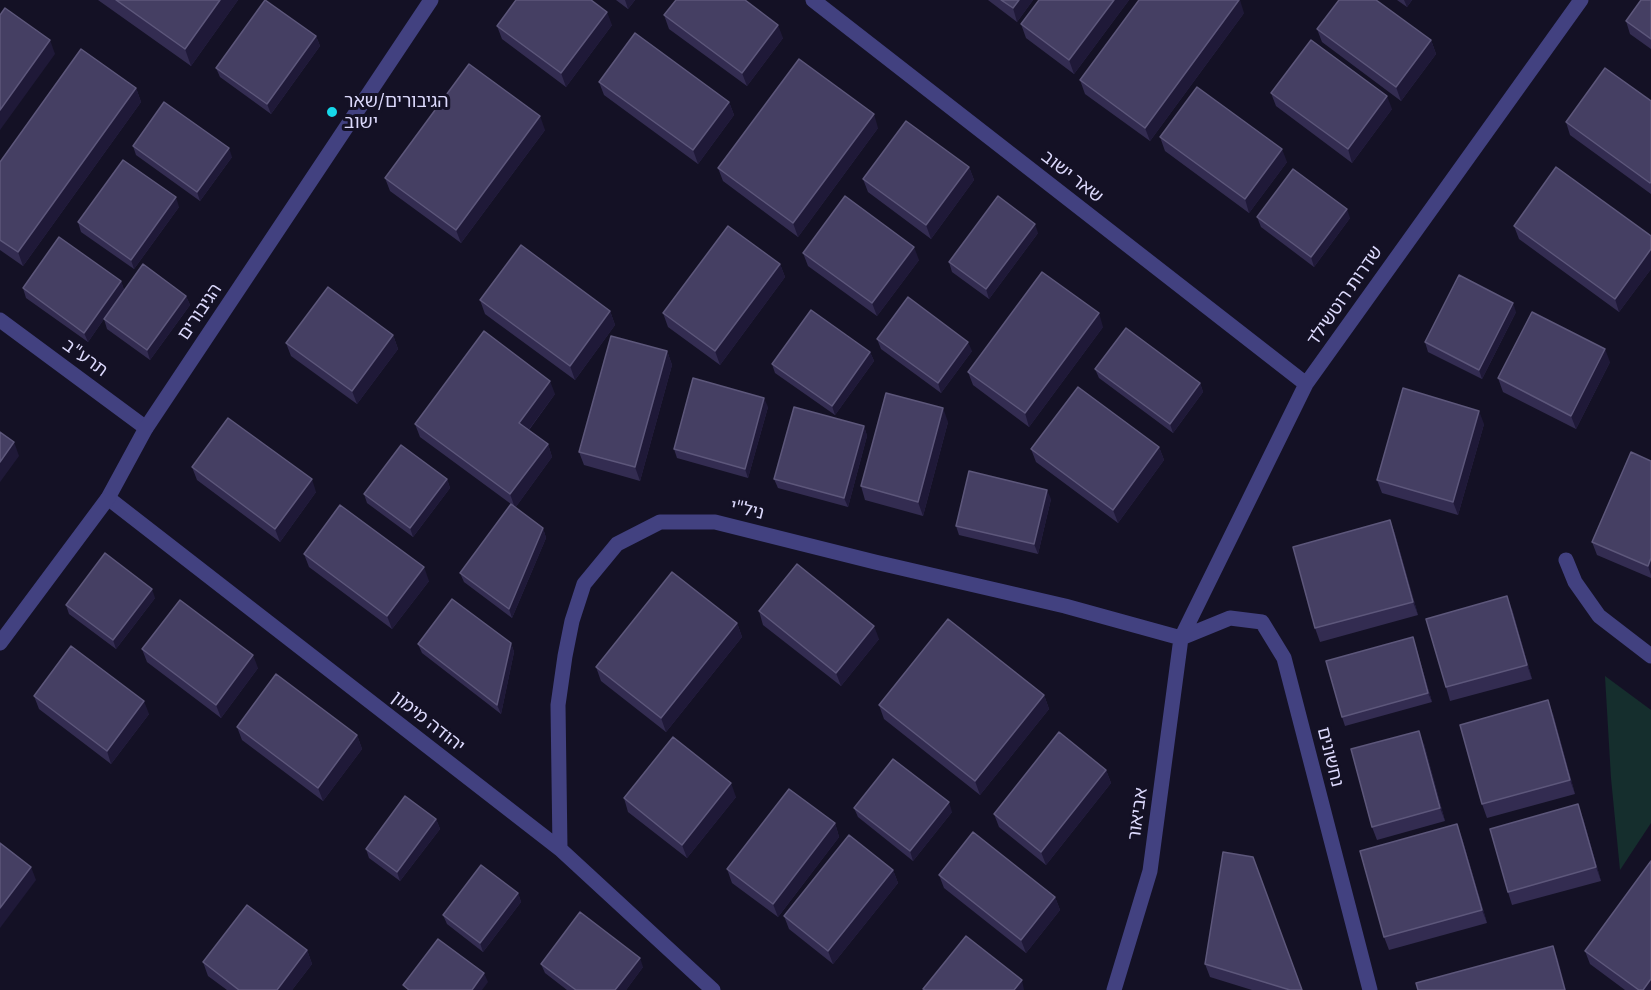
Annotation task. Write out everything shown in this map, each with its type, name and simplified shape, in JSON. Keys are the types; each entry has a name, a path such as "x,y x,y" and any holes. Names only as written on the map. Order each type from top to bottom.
{"street":[{"name":"הגיבורים","path":"0,643 108,498 146,428 431,0"},
{"name":"שאר ישוב","path":"813,0 1306,384"},
{"name":"שדרות רוטשילד","path":"1181,638 1306,384 1581,0"},
{"name":"תרע\"ב","path":"0,320 146,428"},
{"name":"יהודה מימון","path":"108,498 560,849 713,990"},
{"name":"ניל\"י","path":"560,849 558,705 565,656 578,603 584,585 617,544 660,522 715,522 1065,606 1181,638"},
{"path":"1566,560 1575,582 1599,616 1651,656"},
{"name":"נחשונים","path":"1181,638 1230,618 1262,622 1284,658 1370,990"},
{"name":"אביאור","path":"1114,990 1150,871 1181,638"}],"green space":[{"path":"1605,676 1651,710 1651,823 1620,870 1611,778"}],"building":[{"path":"116,0 220,0 185,49"},
{"path":"265,0 316,36 267,104 216,68"},
{"path":"516,0 591,0 607,12 561,73 497,26"},
{"path":"676,0 745,0 778,25 742,73 664,15"},
{"path":"1001,0 1019,0 1013,8"},
{"path":"1039,0 1114,0 1069,60 1021,24"},
{"path":"1139,0 1239,0 1145,128 1080,80"},
{"path":"1339,0 1376,0 1431,40 1396,87 1317,29"},
{"path":"1641,0 1651,0 1651,39 1626,21"},
{"path":"5,8 50,40 0,110 0,15"},
{"path":"635,33 729,102 693,150 599,82"},
{"path":"1311,40 1387,96 1348,149 1271,93"},
{"path":"81,49 136,88 18,252 0,240 0,162"},
{"path":"799,59 874,114 793,223 718,168"},
{"path":"469,64 540,116 456,230 385,178"},
{"path":"1605,68 1651,101 1650,183 1566,122"},
{"path":"1197,87 1282,149 1245,199 1160,137"},
{"path":"164,102 229,148 197,192 133,146"},
{"path":"906,121 969,167 926,225 863,179"},
{"path":"123,160 176,197 131,260 78,222"},
{"path":"1556,167 1651,236 1651,249 1615,299 1514,226"},
{"path":"1293,169 1347,209 1311,257 1257,217"},
{"path":"845,196 914,247 872,303 803,253"},
{"path":"998,196 1035,224 986,289 949,262"},
{"path":"728,226 780,264 715,351 663,313"},
{"path":"59,237 121,281 84,333 23,288"},
{"path":"521,245 610,311 570,366 480,300"},
{"path":"143,264 186,296 147,350 104,319"},
{"path":"1042,272 1099,313 1025,413 968,372"},
{"path":"1459,275 1513,303 1479,370 1425,342"},
{"path":"328,287 393,335 352,391 286,343"},
{"path":"908,297 968,342 938,383 877,339"},
{"path":"811,310 870,352 832,406 772,364"},
{"path":"1532,312 1605,349 1571,416 1498,378"},
{"path":"1126,328 1200,383 1170,424 1095,369"},
{"path":"484,331 550,381 519,423 548,444 510,494 415,424"},
{"path":"611,336 667,351 635,467 579,452"},
{"path":"693,378 764,398 745,469 674,449"},
{"path":"1078,387 1159,447 1113,510 1031,449"},
{"path":"1403,388 1479,411 1453,502 1377,480"},
{"path":"886,393 943,408 918,502 861,486"},
{"path":"794,407 864,426 844,498 774,479"},
{"path":"228,418 312,479 275,529 192,467"},
{"path":"0,432 14,442 0,462"},
{"path":"401,445 447,479 410,528 364,494"},
{"path":"1631,452 1651,461 1651,558 1648,566 1592,542"},
{"path":"969,471 1047,490 1034,544 956,526"},
{"path":"511,504 543,528 509,609 460,573"},
{"path":"340,505 424,567 387,616 304,554"},
{"path":"1390,520 1413,602 1315,628 1293,547"},
{"path":"105,553 152,589 113,640 66,605"},
{"path":"797,564 874,626 836,673 759,611"},
{"path":"672,572 737,623 661,718 596,667"},
{"path":"1507,596 1527,665 1446,687 1426,619"},
{"path":"452,599 511,643 497,705 418,644"},
{"path":"180,600 253,655 216,705 142,649"},
{"path":"948,619 1044,695 975,781 879,705"},
{"path":"1413,637 1428,693 1342,717 1326,661"},
{"path":"71,646 144,701 107,751 34,696"},
{"path":"276,674 357,735 318,788 237,727"},
{"path":"1548,700 1570,780 1482,804 1460,725"},
{"path":"1419,731 1440,808 1372,827 1351,749"},
{"path":"1059,732 1106,770 1041,852 994,814"},
{"path":"673,737 731,783 682,845 624,798"},
{"path":"893,759 949,802 910,851 854,808"},
{"path":"789,789 835,823 773,904 727,869"},
{"path":"405,796 436,819 397,872 366,849"},
{"path":"1578,804 1596,867 1508,892 1490,829"},
{"path":"1457,824 1482,910 1384,937 1360,851"},
{"path":"973,832 1055,897 1021,940 939,875"},
{"path":"849,835 893,870 828,951 784,916"},
{"path":"0,843 31,867 0,908"},
{"path":"1223,852 1253,857 1302,990 1290,990 1205,964"},
{"path":"1651,861 1651,979 1643,990 1639,990 1585,951"},
{"path":"481,865 518,893 480,943 443,915"},
{"path":"247,905 307,950 277,990 239,990 203,962"},
{"path":"580,912 640,958 615,990 576,990 541,964"},
{"path":"966,936 1022,980 1014,990 923,989"},
{"path":"438,939 484,973 472,990 409,990 403,985"},
{"path":"1553,946 1565,990 1418,990 1416,983"}],"place":[{"name":"הגיבורים/שאר ישוב","path":"332,112"}]}
